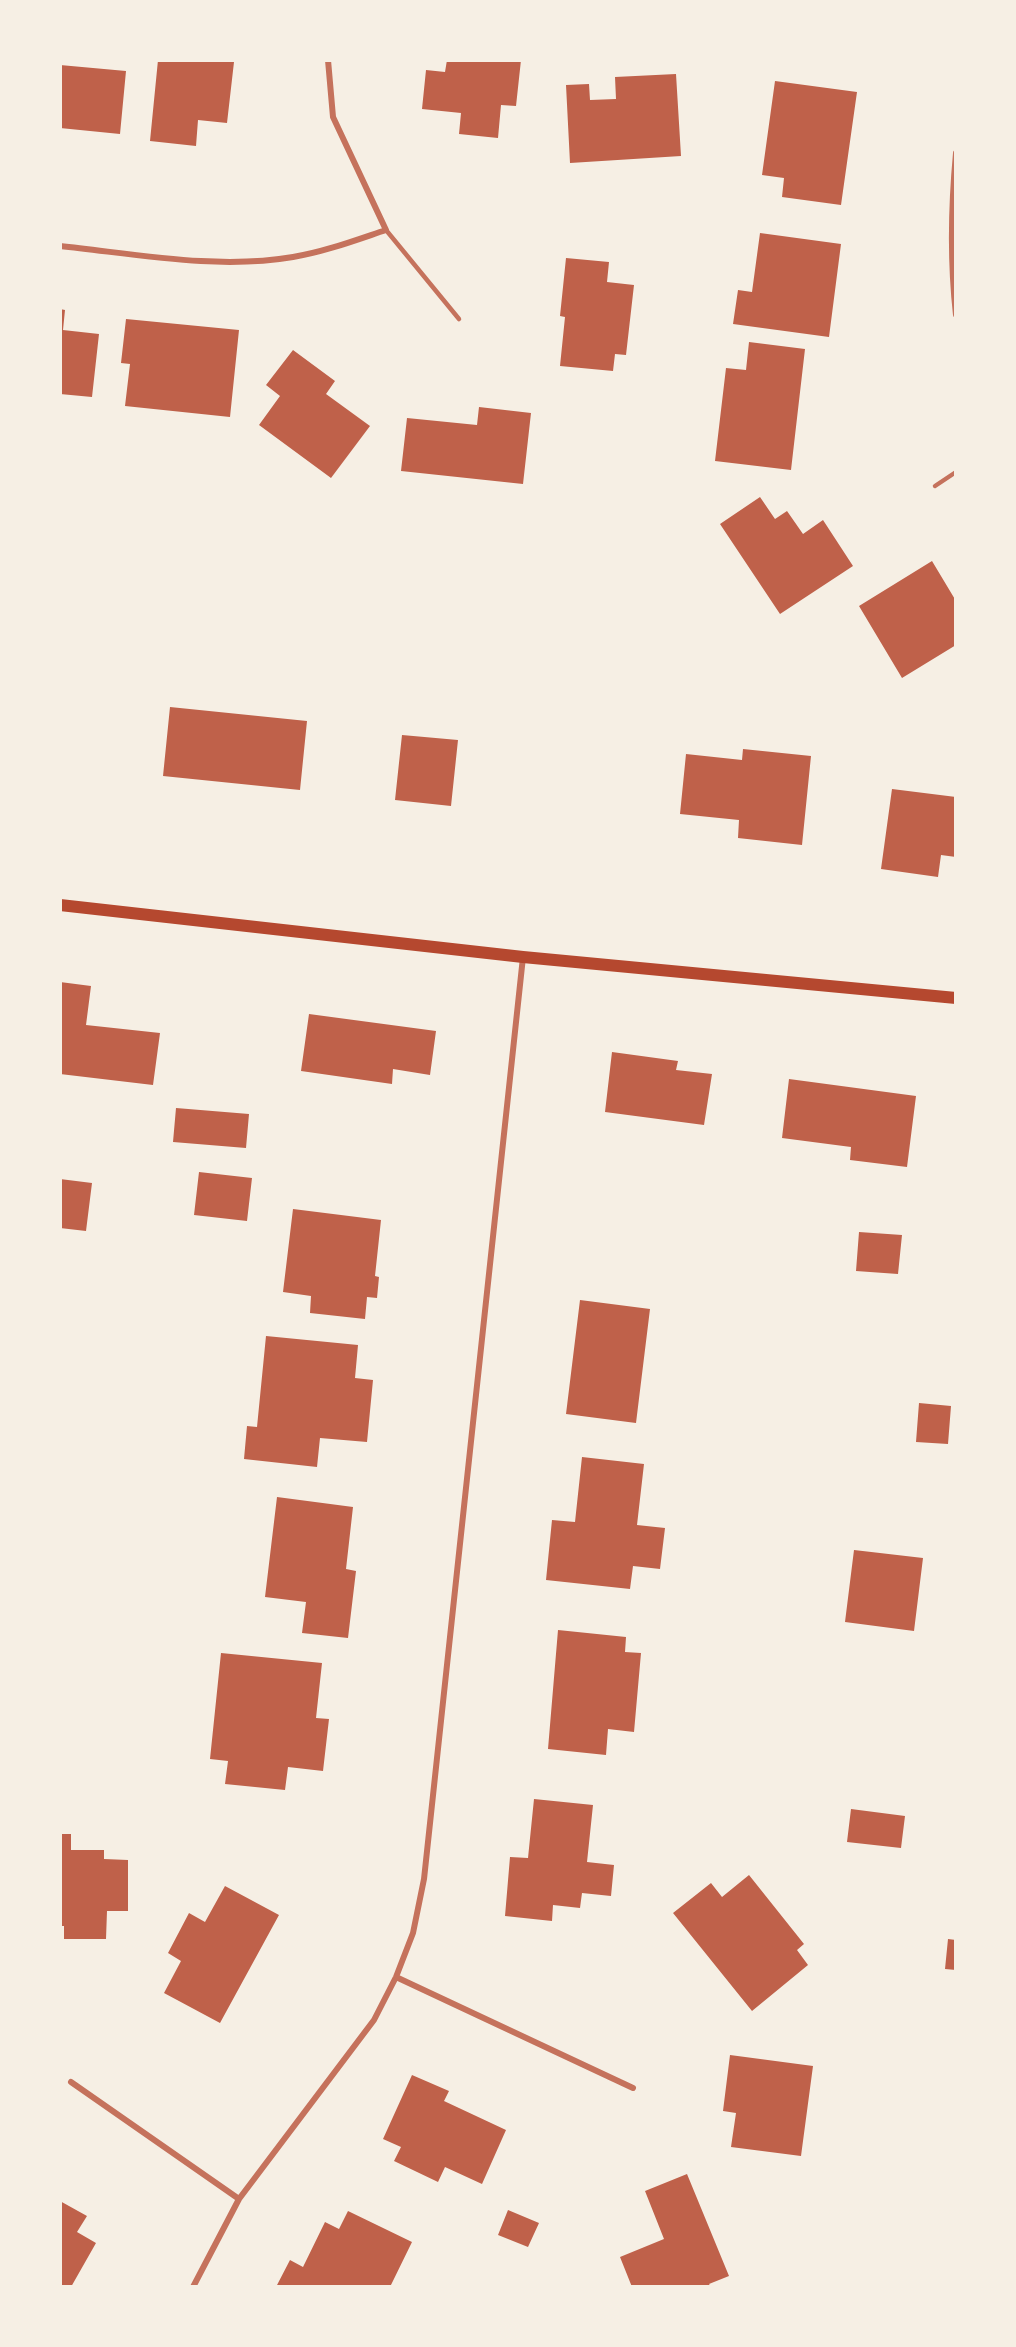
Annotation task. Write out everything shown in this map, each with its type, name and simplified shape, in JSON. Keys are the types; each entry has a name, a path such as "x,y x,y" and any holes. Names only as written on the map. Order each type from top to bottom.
{"main road":[{"path":"60,905 523,957 956,998"}],"street":[{"path":"60,246 193,260 243,261 294,257 386,230 333,117 328,60"},
{"path":"956,153 952,195 951,271 956,315"},
{"path":"193,2287 239,2199 374,2020 396,1977 413,1933 424,1879 523,957"},
{"path":"396,1977 633,2088"},
{"path":"71,2082 239,2199"}],"lane":[{"path":"386,230 459,319"},
{"path":"935,486 956,472"}],"building":[{"path":"158,60 234,62 227,123 198,120 196,146 150,141"},
{"path":"447,60 521,60 516,106 501,105 498,138 459,134 461,113 422,109 426,70 445,72"},
{"path":"60,65 126,71 120,134 60,128"},
{"path":"676,74 681,156 570,163 566,85 589,84 590,100 616,99 615,77"},
{"path":"775,81 857,92 841,205 782,197 784,178 762,175"},
{"path":"760,233 841,244 829,337 733,324 738,290 752,292"},
{"path":"566,258 609,262 607,282 634,285 626,355 615,354 613,371 560,366 565,317 560,316"},
{"path":"60,309 65,310 63,330 99,334 92,397 60,394"},
{"path":"126,319 239,330 230,417 125,406 130,364 121,363"},
{"path":"749,342 805,349 791,470 715,461 726,368 746,370"},
{"path":"293,350 335,381 326,394 370,426 331,478 259,425 280,396 266,385"},
{"path":"479,407 531,413 523,484 401,471 407,418 477,425"},
{"path":"760,497 775,519 787,511 803,534 823,520 853,566 780,614 720,524"},
{"path":"932,561 956,601 956,645 902,678 859,606"},
{"path":"170,707 307,721 300,790 163,776"},
{"path":"402,735 458,740 451,806 395,800"},
{"path":"743,749 811,756 802,845 738,838 739,820 680,814 686,754 742,760"},
{"path":"892,789 956,797 956,857 941,855 938,877 881,869"},
{"path":"60,982 91,986 86,1025 160,1033 153,1085 60,1074"},
{"path":"309,1014 436,1031 430,1075 393,1069 392,1084 301,1071"},
{"path":"612,1052 678,1061 676,1070 712,1074 704,1125 605,1112"},
{"path":"789,1079 916,1096 907,1167 850,1160 851,1147 782,1138"},
{"path":"176,1108 249,1114 246,1148 173,1142"},
{"path":"199,1172 252,1178 247,1221 194,1215"},
{"path":"60,1179 92,1183 86,1231 60,1228"},
{"path":"293,1209 381,1220 375,1276 379,1277 377,1298 367,1297 365,1319 310,1313 311,1296 283,1292"},
{"path":"859,1232 902,1235 898,1274 856,1271"},
{"path":"580,1300 650,1309 636,1423 566,1414"},
{"path":"266,1336 358,1345 355,1378 373,1380 367,1442 320,1438 317,1467 244,1459 247,1426 257,1427"},
{"path":"919,1403 951,1406 948,1444 916,1442"},
{"path":"582,1457 644,1464 637,1525 665,1528 660,1569 633,1566 630,1589 546,1580 552,1520 575,1522"},
{"path":"277,1497 353,1507 346,1569 356,1571 348,1638 302,1633 306,1602 265,1597"},
{"path":"854,1550 923,1558 914,1631 845,1622"},
{"path":"558,1630 626,1637 625,1652 641,1653 634,1732 608,1729 606,1755 548,1749"},
{"path":"221,1653 322,1663 316,1718 329,1719 323,1771 288,1767 285,1790 225,1784 228,1761 210,1759"},
{"path":"534,1799 593,1805 587,1862 614,1865 611,1896 582,1893 580,1908 553,1905 552,1921 505,1916 510,1857 528,1858"},
{"path":"851,1809 905,1816 901,1848 847,1842"},
{"path":"60,1834 71,1834 71,1850 104,1850 104,1859 128,1860 128,1911 107,1911 106,1939 64,1939 64,1926 60,1926"},
{"path":"749,1875 804,1944 797,1950 808,1965 752,2011 673,1913 711,1883 722,1897"},
{"path":"225,1886 279,1915 220,2023 164,1993 181,1961 168,1953 189,1913 205,1922"},
{"path":"948,1939 956,1940 956,1970 945,1969"},
{"path":"730,2055 813,2066 801,2156 731,2147 736,2113 723,2111"},
{"path":"412,2075 449,2091 444,2101 506,2130 482,2184 445,2167 438,2182 394,2161 401,2147 383,2139"},
{"path":"687,2174 729,2276 709,2284 711,2287 632,2287 620,2257 664,2239 645,2191"},
{"path":"60,2201 87,2216 77,2232 96,2243 71,2287 60,2285"},
{"path":"508,2210 539,2223 528,2247 498,2235"},
{"path":"348,2211 412,2242 390,2287 276,2287 290,2260 303,2267 325,2222 339,2229"}]}
